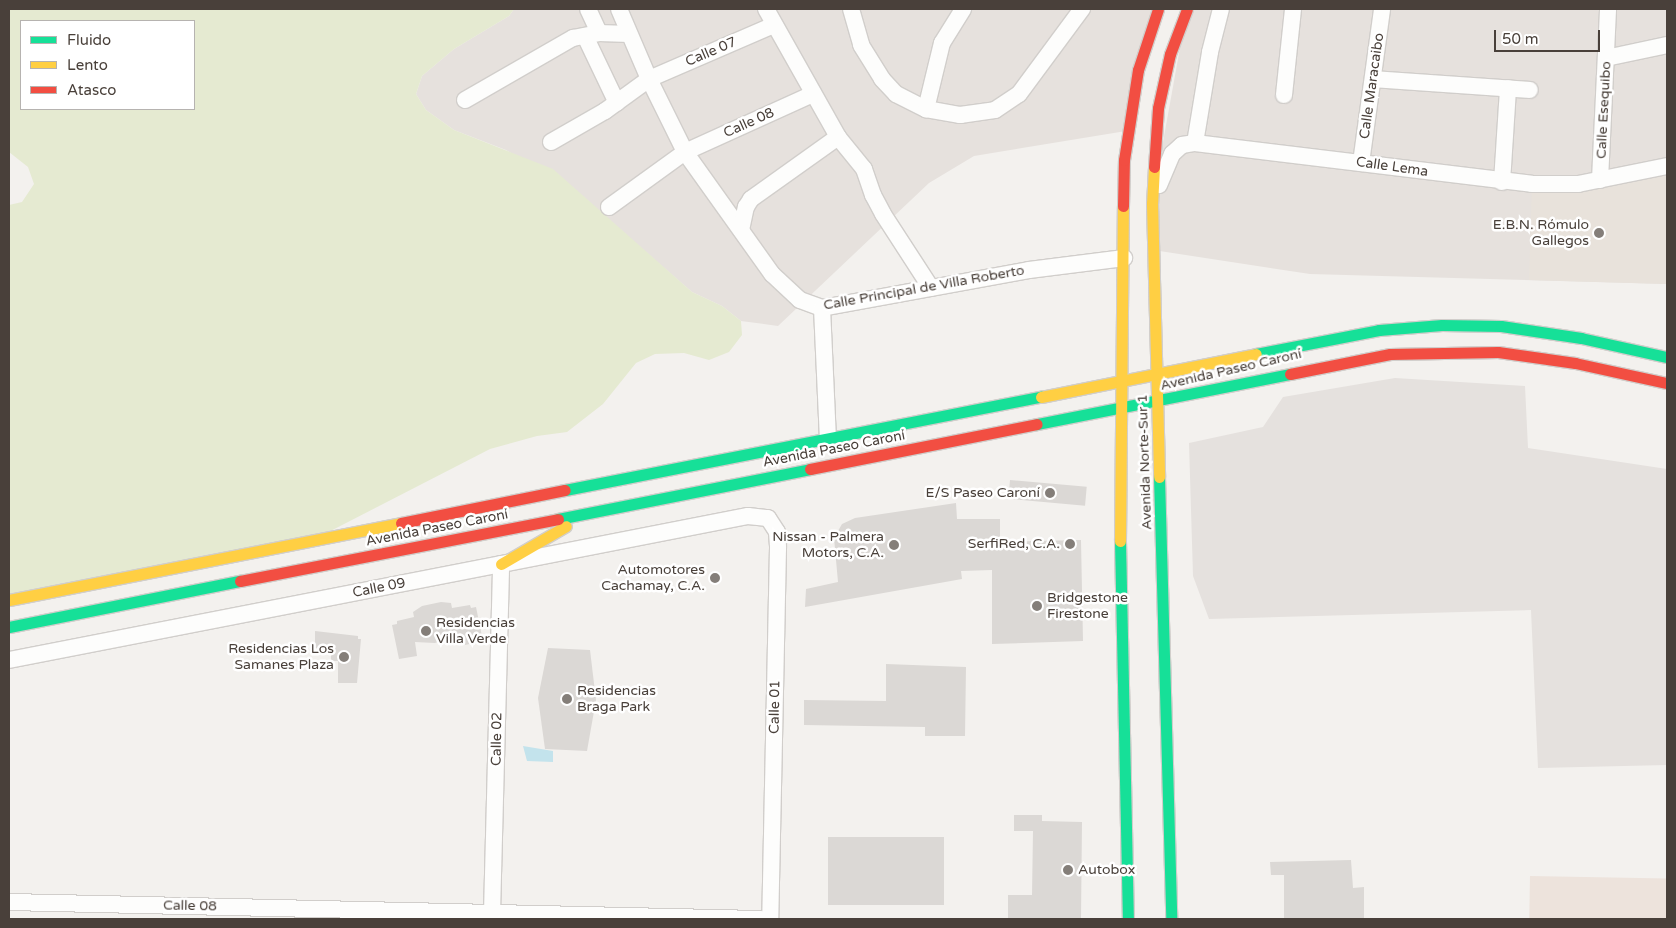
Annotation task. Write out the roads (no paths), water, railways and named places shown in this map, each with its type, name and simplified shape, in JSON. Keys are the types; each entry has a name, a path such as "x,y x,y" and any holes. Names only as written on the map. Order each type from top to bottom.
{"street":[{"path":"588,9 592,34 617,103"},
{"name":"Calle Principal de Villa Roberto","path":"619,9 648,79 684,152 788,291 800,300 822,308 1029,270 1124,258"},
{"path":"766,9 838,137 864,169 873,195 883,214 931,288"},
{"path":"851,9 861,45 882,79 896,94 926,109 960,115 995,110 1006,105 1031,81 1082,9"},
{"path":"926,109 942,44 963,9"},
{"name":"Avenida Norte-Sur 1","path":"1128,919 1120,461 1120,382 1124,340 1126,131 1138,70 1158,9"},
{"name":"Avenida Norte-Sur 1","path":"1171,919 1152,203 1158,108 1170,54 1187,9"},
{"path":"1152,203 1172,154 1182,144 1194,143 1210,52 1221,9"},
{"path":"1284,95 1293,9"},
{"name":"Calle Maracaibo","path":"1361,163 1382,9"},
{"name":"Calle Esequibo","path":"1600,180 1608,9"},
{"name":"Calle 07","path":"551,142 617,103 648,79 774,26"},
{"path":"465,100 573,38 592,34 629,34"},
{"path":"1606,58 1667,45"},
{"path":"1372,79 1530,90"},
{"path":"1502,182 1508,88"},
{"name":"Calle 08","path":"609,207 684,152 813,94"},
{"path":"741,230 746,207 752,199 838,137"},
{"name":"Calle Lema","path":"1194,143 1502,182 1555,185 1600,180 1667,166"},
{"path":"822,308 828,440"},
{"path":"1155,323 1170,347"},
{"name":"Avenida Paseo Caroní","path":"9,600 1379,330 1450,325 1539,331 1667,357"},
{"path":"1093,387 1113,372 1124,340"},
{"name":"Avenida Paseo Caroní","path":"9,627 1158,402 1338,362 1433,351 1467,350 1537,357 1667,384"},
{"path":"1184,357 1209,364"},
{"path":"1079,417 1099,427"},
{"path":"1108,436 1120,461"},
{"path":"501,564 590,513"},
{"name":"Calle 09","path":"9,660 748,516"},
{"name":"Calle 01","path":"748,516 763,516 773,523 778,548 770,919"},
{"name":"Calle 02","path":"492,913 501,564"},
{"name":"Calle 08","path":"9,902 196,913 492,913 761,919"}],"water":[{"path":"523,746 553,751 553,762 527,761"}],"place":[{"name":"E.B.N. Rómulo Gallegos","path":"1599,233"},
{"name":"E/S Paseo Caroní","path":"1050,493"},
{"name":"SerfiRed, C.A.","path":"1070,544"},
{"name":"Nissan - Palmera Motors, C.A.","path":"894,545"},
{"name":"Automotores Cachamay, C.A.","path":"715,578"},
{"name":"Bridgestone Firestone","path":"1037,606"},
{"name":"Residencias Villa Verde","path":"426,631"},
{"name":"Residencias Los Samanes Plaza","path":"344,657"},
{"name":"Residencias Braga Park","path":"567,699"},
{"name":"Autobox","path":"1068,870"}]}
